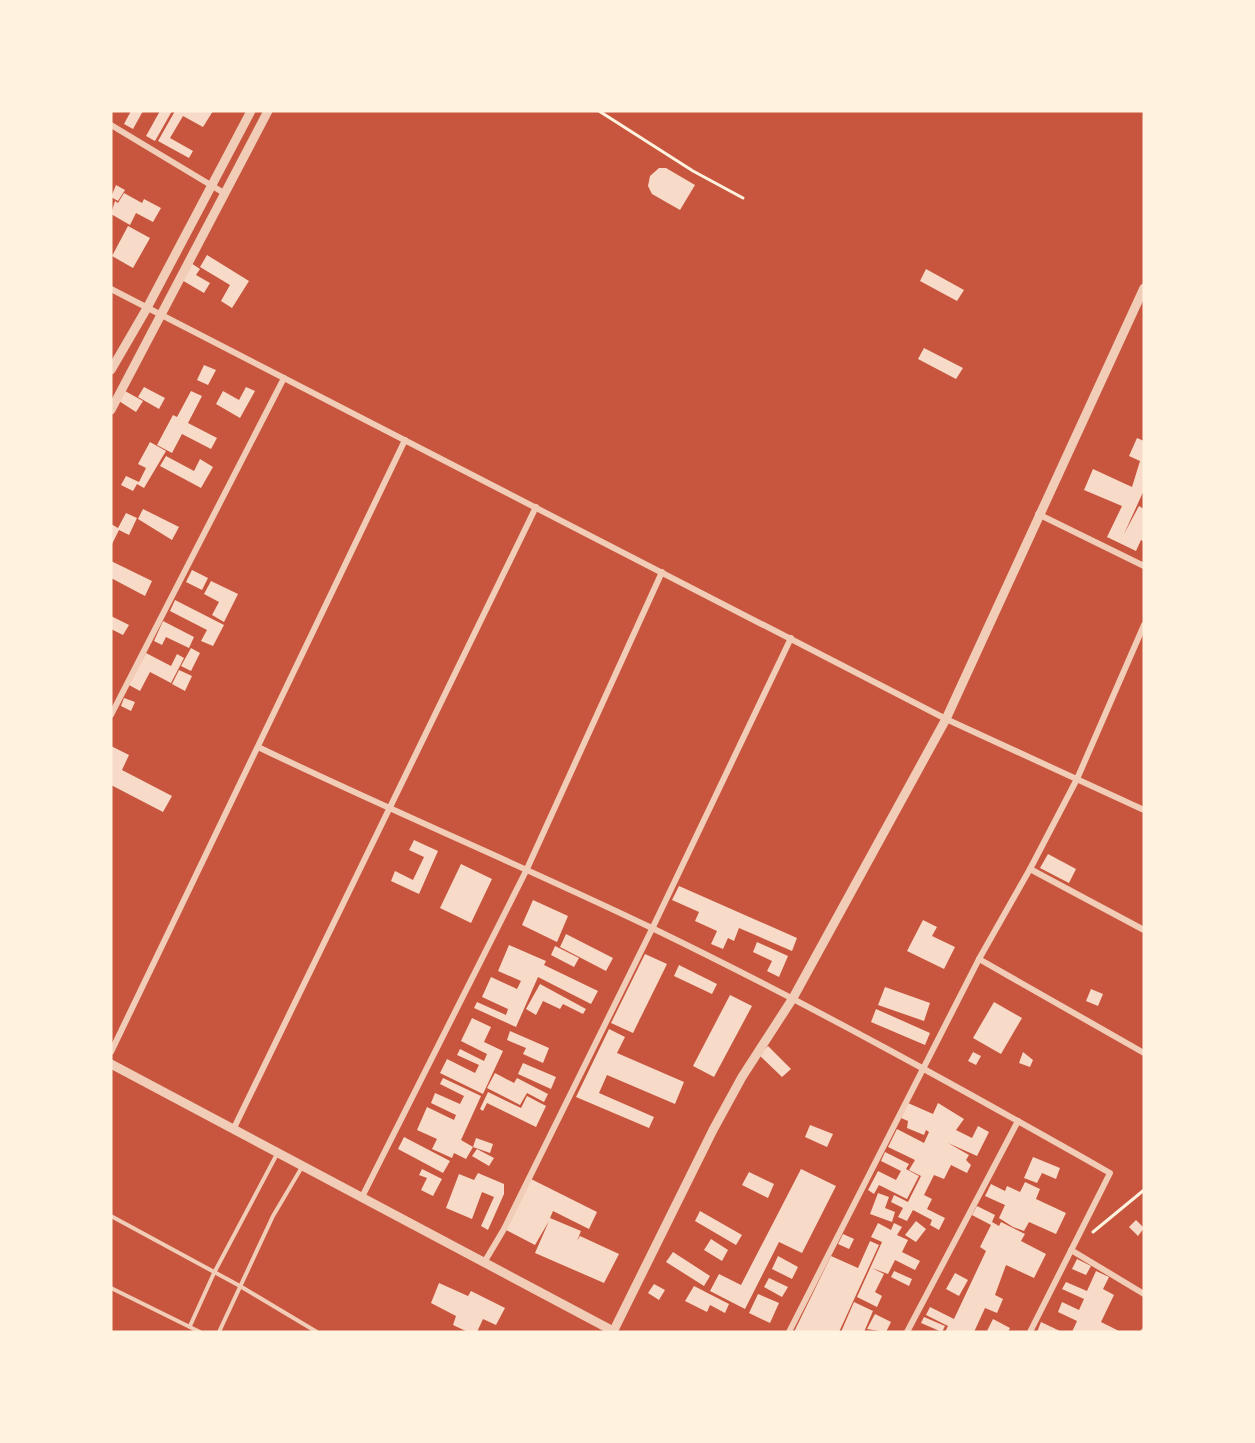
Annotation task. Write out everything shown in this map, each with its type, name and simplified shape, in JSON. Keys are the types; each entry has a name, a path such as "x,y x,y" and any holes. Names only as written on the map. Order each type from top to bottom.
{"street":[{"path":"111,370 147,308 251,111"},
{"path":"111,410 268,111"},
{"path":"111,125 224,193"},
{"path":"111,1064 278,1154 485,1261 614,1332 713,1130 742,1077 793,998 946,719 1038,514 1144,288"},
{"path":"111,289 946,719 1144,810"},
{"path":"111,715 284,378"},
{"path":"111,1052 405,440"},
{"path":"233,1130 536,507"},
{"path":"1038,514 1144,566"},
{"path":"362,1197 526,871 662,572"},
{"path":"789,1332 978,959 1030,869 1077,779 1144,625"},
{"path":"485,1261 504,1229 791,639"},
{"path":"258,747 388,810 652,928 793,998 1018,1120 1110,1173 1030,1332"},
{"path":"1030,869 1144,930"},
{"path":"978,959 1144,1053"},
{"path":"907,1332 1018,1120"},
{"path":"1071,1250 1144,1294"}],"lane":[{"path":"190,1326 214,1273 278,1154"},
{"path":"219,1332 273,1216 302,1166"},
{"path":"111,1216 240,1286 317,1332"},
{"path":"111,1288 200,1332"}],"path":[{"path":"599,111 693,171 742,198"},
{"path":"1089,1235 1144,1190"}],"building":[{"path":"131,111 143,111 133,129 124,124"},
{"path":"160,111 172,111 155,141 146,136"},
{"path":"175,111 213,111 203,127 183,116 170,138 193,151 189,158 158,141"},
{"path":"659,168 666,168 695,185 680,210 652,194 648,186 650,176"},
{"path":"116,185 125,190 118,201 111,197"},
{"path":"124,193 142,203 144,199 161,208 153,222 136,213 130,225 111,214 115,201 118,203"},
{"path":"128,226 150,238 133,268 112,256"},
{"path":"207,255 249,281 232,308 221,301 230,285 200,267"},
{"path":"191,263 200,269 196,275 210,283 204,293 180,279"},
{"path":"926,269 964,290 957,301 920,281"},
{"path":"924,348 963,368 956,379 918,359"},
{"path":"204,365 216,370 208,385 197,380"},
{"path":"144,387 165,398 159,409 138,397"},
{"path":"246,387 255,391 240,418 216,404 223,391 239,400"},
{"path":"125,391 143,401 136,412 119,401"},
{"path":"191,391 202,396 188,423 217,438 211,449 182,434 172,453 157,445 173,415 177,417"},
{"path":"1137,438 1144,441 1144,490 1124,534 1139,506 1144,509 1144,542 1141,540 1136,551 1107,537 1122,506 1084,490 1093,469 1132,487 1140,461 1129,456"},
{"path":"150,442 166,451 144,488 137,484 133,491 121,485 126,476 139,482 146,468 138,464"},
{"path":"166,456 194,471 200,459 213,467 201,488 160,466"},
{"path":"143,509 179,527 172,540 138,519"},
{"path":"126,513 137,518 129,535 119,530 111,546 111,524 118,528"},
{"path":"111,561 152,581 145,596 111,578"},
{"path":"192,570 208,578 202,590 186,582"},
{"path":"211,581 238,594 224,622 212,615 219,602 204,594"},
{"path":"175,600 224,625 213,646 201,641 207,630 170,611"},
{"path":"111,616 129,625 123,635 111,629"},
{"path":"163,621 194,637 189,648 166,637 162,645 154,641"},
{"path":"191,648 200,653 191,671 181,666"},
{"path":"146,653 171,666 177,654 184,658 171,683 150,672 140,691 129,685"},
{"path":"179,670 192,676 185,691 172,684"},
{"path":"124,698 135,702 131,711 121,706"},
{"path":"111,746 129,755 122,770 172,796 163,812 111,785"},
{"path":"414,840 438,851 419,894 391,881 395,871 413,880 424,857 409,850"},
{"path":"1048,854 1076,869 1069,883 1040,868"},
{"path":"461,864 492,879 471,923 440,908"},
{"path":"679,886 797,938 792,951 739,928 734,941 728,938 723,949 711,944 717,931 695,921 699,912 672,900"},
{"path":"533,900 568,916 557,942 522,925"},
{"path":"923,920 937,927 932,936 955,947 944,969 907,951"},
{"path":"566,934 613,958 606,971 560,947"},
{"path":"757,942 788,956 779,977 767,971 772,961 753,952"},
{"path":"509,945 546,961 544,965 598,991 591,1004 538,977 516,1027 474,1008 477,1002 506,1015 508,1009 482,997 491,977 517,989 521,981 498,971"},
{"path":"555,946 579,958 574,967 551,955"},
{"path":"645,954 667,964 633,1033 611,1023"},
{"path":"679,965 717,984 712,994 674,976"},
{"path":"540,984 586,1009 583,1014 563,1004 560,1009 543,1001 536,1015 526,1009"},
{"path":"885,987 930,1003 924,1021 878,1005"},
{"path":"1091,989 1103,994 1098,1006 1086,1001"},
{"path":"730,995 752,1006 714,1077 693,1066"},
{"path":"994,1002 1022,1018 1001,1054 973,1038"},
{"path":"876,1009 930,1033 925,1045 871,1022"},
{"path":"472,1018 491,1027 484,1042 503,1051 483,1094 440,1073 447,1059 475,1073 479,1065 457,1055 460,1049 484,1061 487,1054 461,1041"},
{"path":"609,1029 625,1037 617,1053 684,1082 675,1104 607,1075 599,1093 654,1117 649,1128 576,1097"},
{"path":"510,1031 549,1048 543,1063 523,1054 526,1048 507,1040"},
{"path":"768,1046 791,1069 782,1077 759,1055"},
{"path":"973,1052 981,1056 976,1065 968,1061"},
{"path":"1023,1052 1033,1060 1030,1067 1019,1063"},
{"path":"523,1063 556,1077 551,1089 518,1074"},
{"path":"495,1073 514,1083 517,1078 548,1094 544,1102 527,1093 520,1105 487,1088"},
{"path":"443,1078 481,1096 461,1140 473,1147 466,1159 454,1153 452,1158 432,1149 437,1139 417,1130 427,1107 454,1120 456,1115 431,1103 435,1093 460,1104 464,1096 440,1084"},
{"path":"488,1092 521,1108 527,1096 546,1106 536,1127 487,1103 483,1111 480,1109"},
{"path":"908,1103 933,1114 938,1103 964,1119 956,1130 972,1138 978,1126 989,1132 977,1156 948,1143 969,1155 966,1160 971,1165 967,1173 951,1165 944,1179 934,1175 924,1195 932,1199 927,1209 945,1218 939,1230 930,1225 932,1220 913,1210 907,1221 898,1217 903,1208 891,1202 894,1195 908,1202 921,1176 909,1170 915,1160 888,1147 897,1129 924,1143 929,1132 926,1130 924,1135 907,1128 908,1121 901,1118"},
{"path":"810,1125 833,1134 827,1147 805,1137"},
{"path":"404,1137 450,1161 443,1173 398,1149"},
{"path":"476,1138 493,1144 490,1153 473,1147"},
{"path":"477,1149 494,1158 489,1166 472,1156"},
{"path":"885,1152 909,1164 906,1169 919,1176 907,1199 879,1185 874,1194 868,1190 878,1171 896,1180 901,1171 881,1161"},
{"path":"1033,1157 1060,1168 1056,1179 1042,1173 1037,1183 1024,1178"},
{"path":"422,1169 442,1179 433,1196 421,1190 427,1178 419,1175"},
{"path":"801,1169 836,1186 802,1253 779,1242 745,1309 710,1291 719,1274 741,1285"},
{"path":"749,1172 774,1184 768,1198 742,1185"},
{"path":"478,1173 504,1184 504,1194 488,1230 481,1226 494,1197 482,1192 472,1219 446,1208 459,1174 474,1180"},
{"path":"529,1178 597,1212 589,1229 553,1211 550,1218 581,1231 577,1241 580,1236 619,1254 604,1283 535,1253 549,1221 535,1245 504,1229"},
{"path":"1025,1182 1040,1189 1036,1199 1066,1213 1056,1234 1029,1222 1024,1231 1013,1227 999,1218 1005,1205 985,1196 991,1184 1005,1191 1007,1186 1020,1192"},
{"path":"878,1193 889,1197 885,1208 895,1212 892,1222 870,1214"},
{"path":"977,1206 995,1215 992,1222 999,1226 1001,1222 1025,1234 1021,1241 1046,1254 1034,1278 1006,1265 995,1295 1003,1299 997,1313 985,1308 974,1332 945,1332 948,1326 926,1315 930,1307 954,1319 986,1251 980,1247 991,1225 972,1215"},
{"path":"700,1211 742,1235 736,1245 695,1221"},
{"path":"1136,1220 1144,1228 1138,1236 1129,1227"},
{"path":"916,1221 926,1229 916,1242 905,1235"},
{"path":"878,1223 891,1230 894,1223 902,1227 897,1235 908,1240 902,1252 920,1261 915,1270 895,1260 888,1274 872,1268 884,1274 875,1292 882,1296 877,1307 857,1297 882,1242 871,1237"},
{"path":"843,1234 854,1239 849,1249 838,1244"},
{"path":"711,1239 728,1250 722,1261 704,1250"},
{"path":"870,1241 879,1245 839,1332 794,1332 831,1256 858,1268"},
{"path":"673,1252 710,1276 704,1286 666,1262"},
{"path":"778,1256 798,1267 792,1279 772,1269"},
{"path":"1077,1259 1091,1266 1086,1275 1072,1269"},
{"path":"894,1271 912,1279 909,1286 891,1277"},
{"path":"1096,1271 1109,1277 1103,1289 1114,1295 1101,1322 1121,1332 1072,1332 1077,1321 1058,1312 1062,1302 1079,1310 1084,1299 1062,1289 1066,1282 1087,1291"},
{"path":"955,1273 968,1280 959,1296 946,1289"},
{"path":"769,1278 788,1287 782,1297 764,1287"},
{"path":"439,1283 468,1296 471,1291 505,1308 496,1325 483,1319 477,1332 468,1332 453,1325 456,1316 431,1303"},
{"path":"654,1284 665,1290 659,1300 648,1293"},
{"path":"694,1286 729,1304 725,1313 710,1305 707,1312 685,1301"},
{"path":"758,1294 779,1303 770,1323 749,1313"},
{"path":"854,1302 873,1311 864,1332 841,1332"},
{"path":"875,1314 891,1322 886,1332 867,1329"},
{"path":"924,1317 945,1326 942,1332 921,1323"},
{"path":"993,1319 1010,1328 1008,1332 987,1331"},
{"path":"1041,1322 1062,1332 1037,1332"}]}
